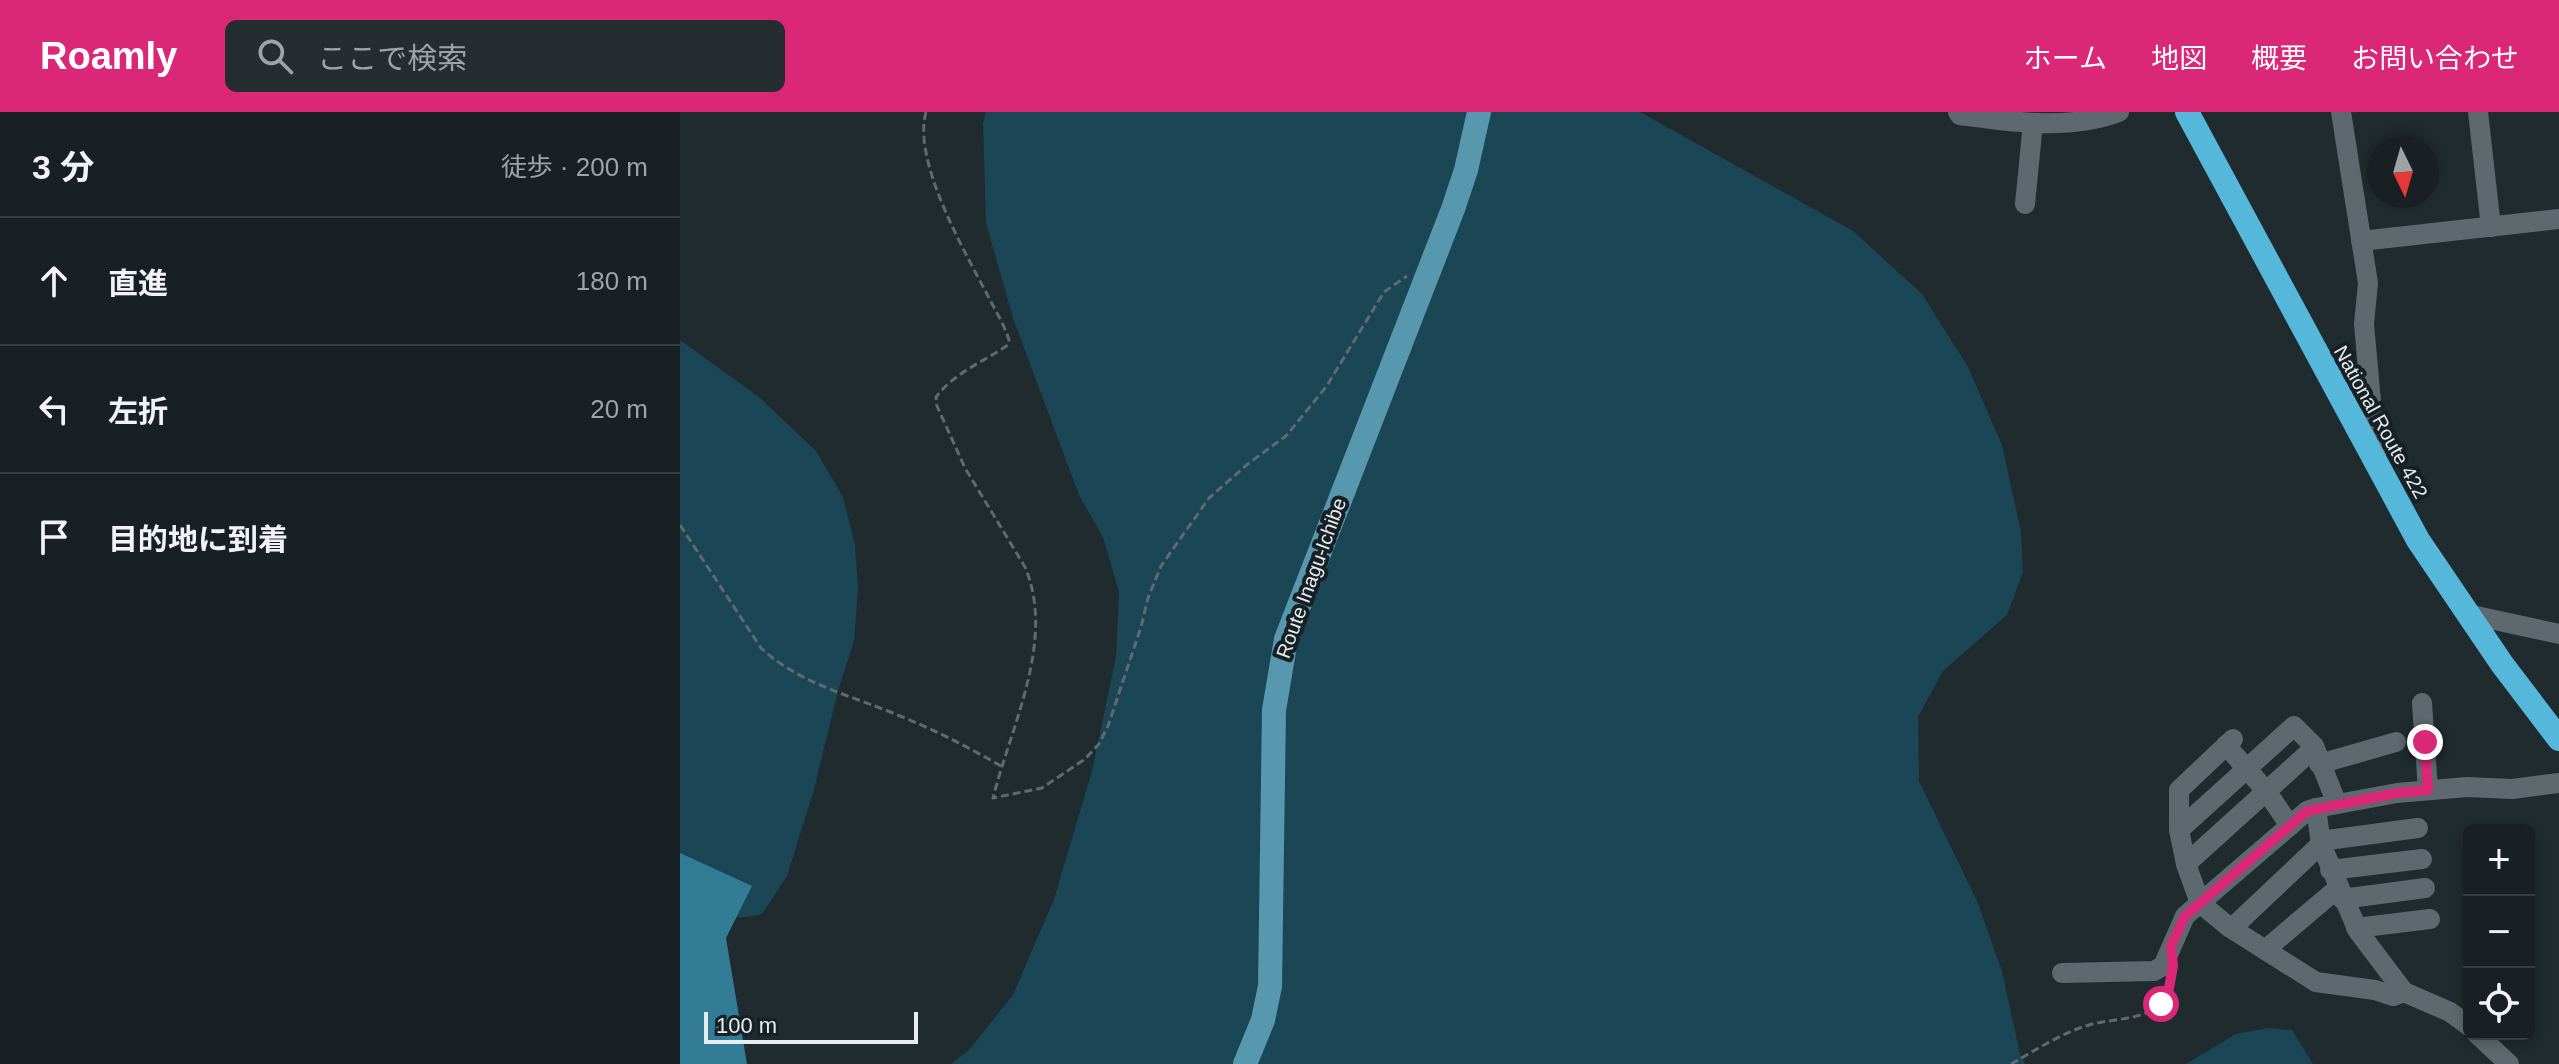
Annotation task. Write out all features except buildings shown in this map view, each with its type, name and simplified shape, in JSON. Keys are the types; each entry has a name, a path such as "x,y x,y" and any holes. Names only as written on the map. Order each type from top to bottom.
{"highway":[{"name":"National Route 422","path":"2187,112 2418,540 2467,614 2559,739"}],"main road":[{"name":"Route Inagu-Ichibe","path":"1245,1064 1263,1020 1270,986 1274,710 1286,639 1453,209 1466,170 1479,112"}],"street":[{"path":"1954,113 2033,123 2095,119 2119,112"},
{"path":"2341,112 2368,283 2364,324 2376,466"},
{"path":"2478,112 2491,227"},
{"path":"2025,204 2033,123"},
{"path":"2361,241 2559,219"},
{"path":"2467,614 2559,634"},
{"path":"2422,703 2428,790"},
{"path":"2179,830 2294,726 2314,746 2326,806 2320,843 2356,928 2404,992 2450,1012 2463,1022"},
{"path":"2290,826 2230,742 2179,790 2179,830 2186,864 2200,903 2232,928 2316,982 2375,990 2393,996 2404,992"},
{"path":"2186,864 2267,792 2316,756 2396,742"},
{"path":"2062,973 2154,971 2163,966 2185,916 2307,811 2428,790 2467,787 2512,789 2559,783"},
{"path":"2232,928 2320,843 2418,828"},
{"path":"2265,950 2337,886 2422,859"},
{"path":"2337,886 2425,888"},
{"path":"2356,928 2430,919"},
{"path":"2483,1040 2509,1064"}],"path":[{"path":"926,112 924,148 935,181 954,230 1009,340 1008,345 947,383 936,397 937,406 965,468 1032,583 1036,627 1031,666 993,798 1025,794 1042,788 1085,759 1099,744 1108,726 1161,566 1209,498 1286,436 1326,387 1384,292 1410,273"},
{"path":"680,525 761,648 776,662 806,681 900,716 1001,766"},
{"path":"2011,1064 2058,1037 2092,1024 2126,1019 2152,1010 2165,998 2170,979"}],"shaded area":[{"path":"986,112 1640,112 1853,231 1922,294 1968,367 2002,445 2021,532 2023,572 2007,615 1943,671 1918,717 1919,781 1977,901 2002,971 2020,1054 2025,1064 951,1064 969,1050 1013,995 1054,899 1092,771 1116,657 1119,592 1103,537 1079,495 1014,321 986,223 983,123"},
{"path":"680,340 759,397 816,451 843,497 855,545 858,589 854,641 838,691 813,793 787,876 762,914 751,916 710,915 680,902"},
{"path":"680,853 752,886 726,938 747,1064 680,1064"},
{"path":"2268,1028 2292,1030 2313,1064 2186,1064 2236,1034"}],"route":[{"path":"2161,1004 2169,988 2173,966 2171,946 2185,916 2307,811 2428,790 2425,742"}]}
